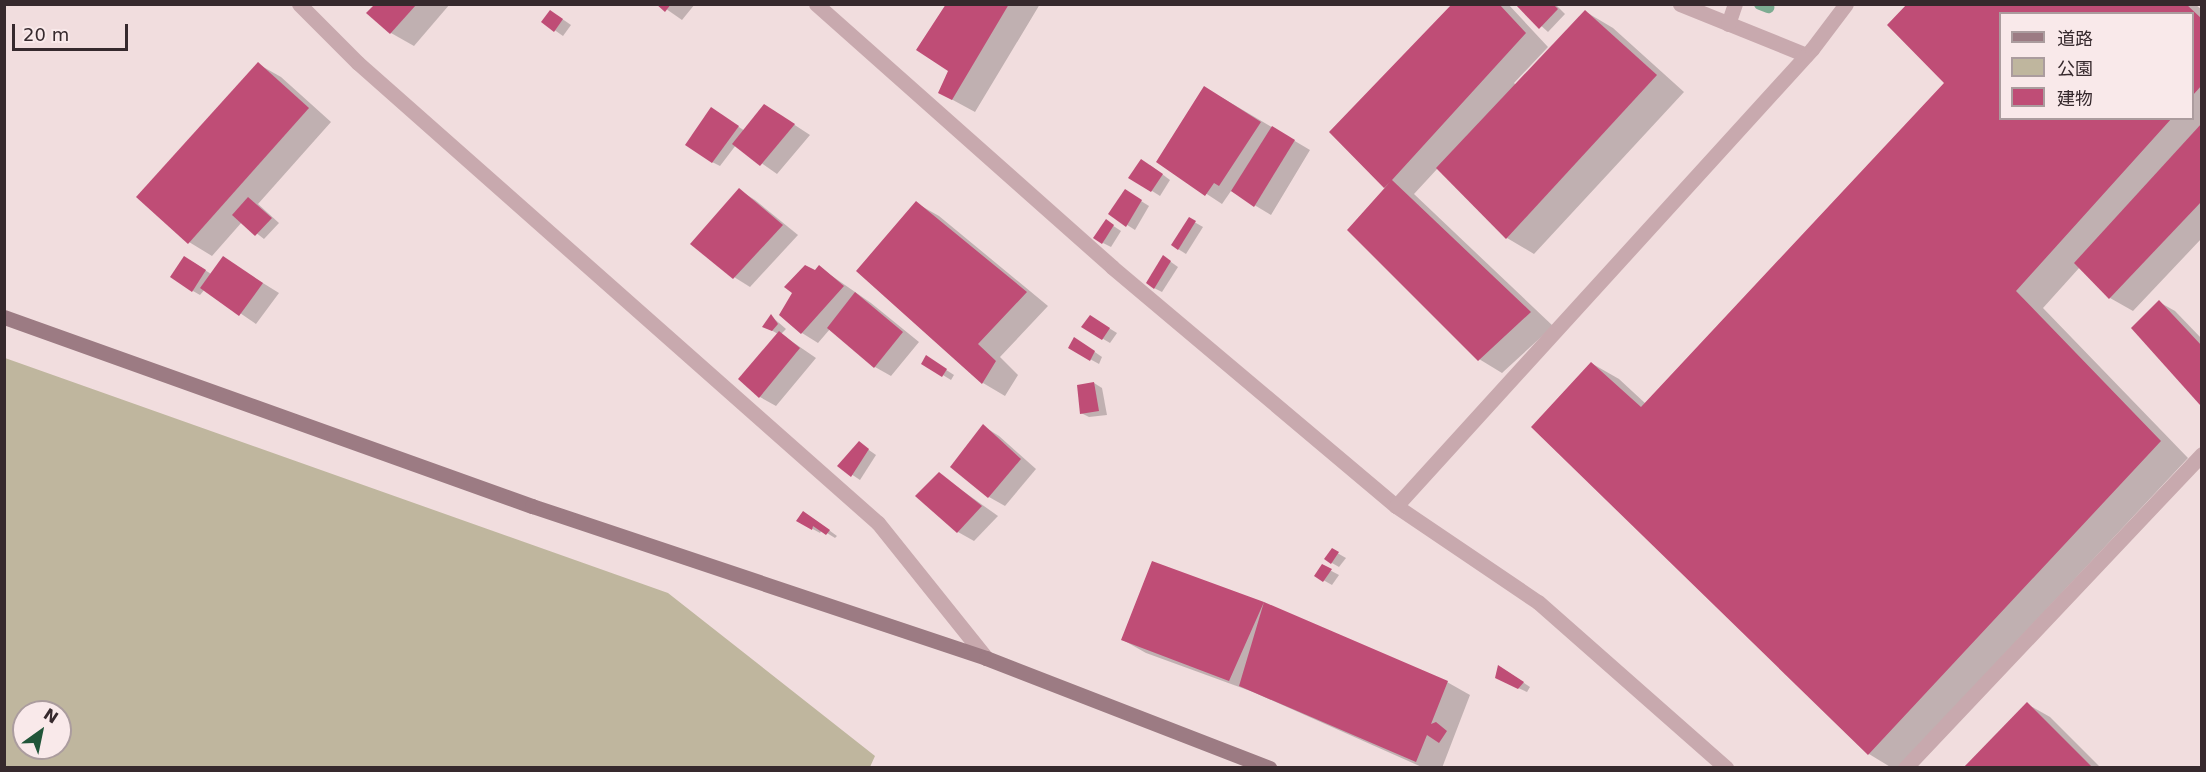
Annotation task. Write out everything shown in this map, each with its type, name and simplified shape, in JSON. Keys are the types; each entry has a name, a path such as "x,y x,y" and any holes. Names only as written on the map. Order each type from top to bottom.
{"street":[{"path":"299,4 358,63 878,523 986,658"},
{"path":"816,4 1112,267 1396,506 1538,602 1726,768"},
{"path":"1680,4 1806,55"},
{"path":"1728,24 1735,4"},
{"path":"1396,506 1806,55 1846,4"},
{"path":"4,317 532,506 986,658 1269,768"},
{"path":"1905,768 2202,454"}],"green space":[{"path":"5,358 668,593 875,756 870,767 5,767"}],"building":[{"path":"656,4 671,4 665,12"},
{"path":"946,4 1009,4 952,100 938,93 948,71 916,50"},
{"path":"1452,4 1499,4 1526,33 1392,180 1531,312 1478,361 1347,230 1390,182 1384,188 1329,132"},
{"path":"1515,4 1553,4 1558,9 1539,29"},
{"path":"1907,4 2186,4 2202,19 2202,85 2194,94 2194,12 1999,12 1999,120 2170,120 2016,291 2161,441 1868,755 1531,427 1591,362 1641,407 1944,83 1887,25"},
{"path":"374,5 416,5 390,34 366,13"},
{"path":"550,10 563,19 554,32 541,22"},
{"path":"1585,10 1657,75 1506,239 1436,168"},
{"path":"258,62 309,108 188,244 136,197"},
{"path":"1204,86 1261,122 1219,186 1214,183 1205,196 1156,162"},
{"path":"764,104 795,124 760,166 732,144"},
{"path":"711,107 739,126 712,163 685,145"},
{"path":"2202,123 2202,201 2109,299 2074,263"},
{"path":"1272,126 1295,140 1254,207 1231,191"},
{"path":"1141,159 1163,174 1151,192 1128,178"},
{"path":"739,188 783,225 733,279 690,244"},
{"path":"1125,189 1142,200 1126,227 1108,214"},
{"path":"248,197 272,218 255,236 232,215"},
{"path":"916,201 1027,292 978,344 996,361 982,384 856,271"},
{"path":"1189,217 1196,221 1178,250 1171,245"},
{"path":"1106,219 1114,225 1102,244 1093,238"},
{"path":"1163,255 1171,261 1154,289 1146,283"},
{"path":"184,256 206,270 192,292 170,277"},
{"path":"223,256 263,283 239,316 200,288"},
{"path":"805,265 815,270 819,265 844,286 801,334 779,315 792,293 784,287"},
{"path":"855,292 903,332 874,368 827,328"},
{"path":"2159,300 2202,346 2200,405 2131,328"},
{"path":"771,314 778,324 772,331 762,327"},
{"path":"1090,315 1110,328 1102,340 1081,327"},
{"path":"779,331 800,348 759,398 738,379"},
{"path":"1074,337 1095,351 1090,361 1068,348"},
{"path":"926,355 947,369 942,377 921,364"},
{"path":"1094,382 1099,411 1080,414 1077,385"},
{"path":"983,424 1021,459 988,498 950,467"},
{"path":"859,441 869,449 851,477 837,466"},
{"path":"939,472 982,506 957,533 915,496"},
{"path":"803,511 830,530 826,535 813,526 812,530 796,521"},
{"path":"1332,548 1339,552 1331,564 1324,559"},
{"path":"1152,561 1264,602 1229,681 1121,640"},
{"path":"1322,564 1332,569 1323,582 1314,576"},
{"path":"1264,602 1448,681 1431,724 1436,722 1447,731 1439,743 1427,735 1416,762 1239,686"},
{"path":"1498,665 1524,682 1518,689 1495,678"},
{"path":"2027,702 2093,768 1963,768"}],"waterway":[{"path":"1760,4 1768,7"}]}
